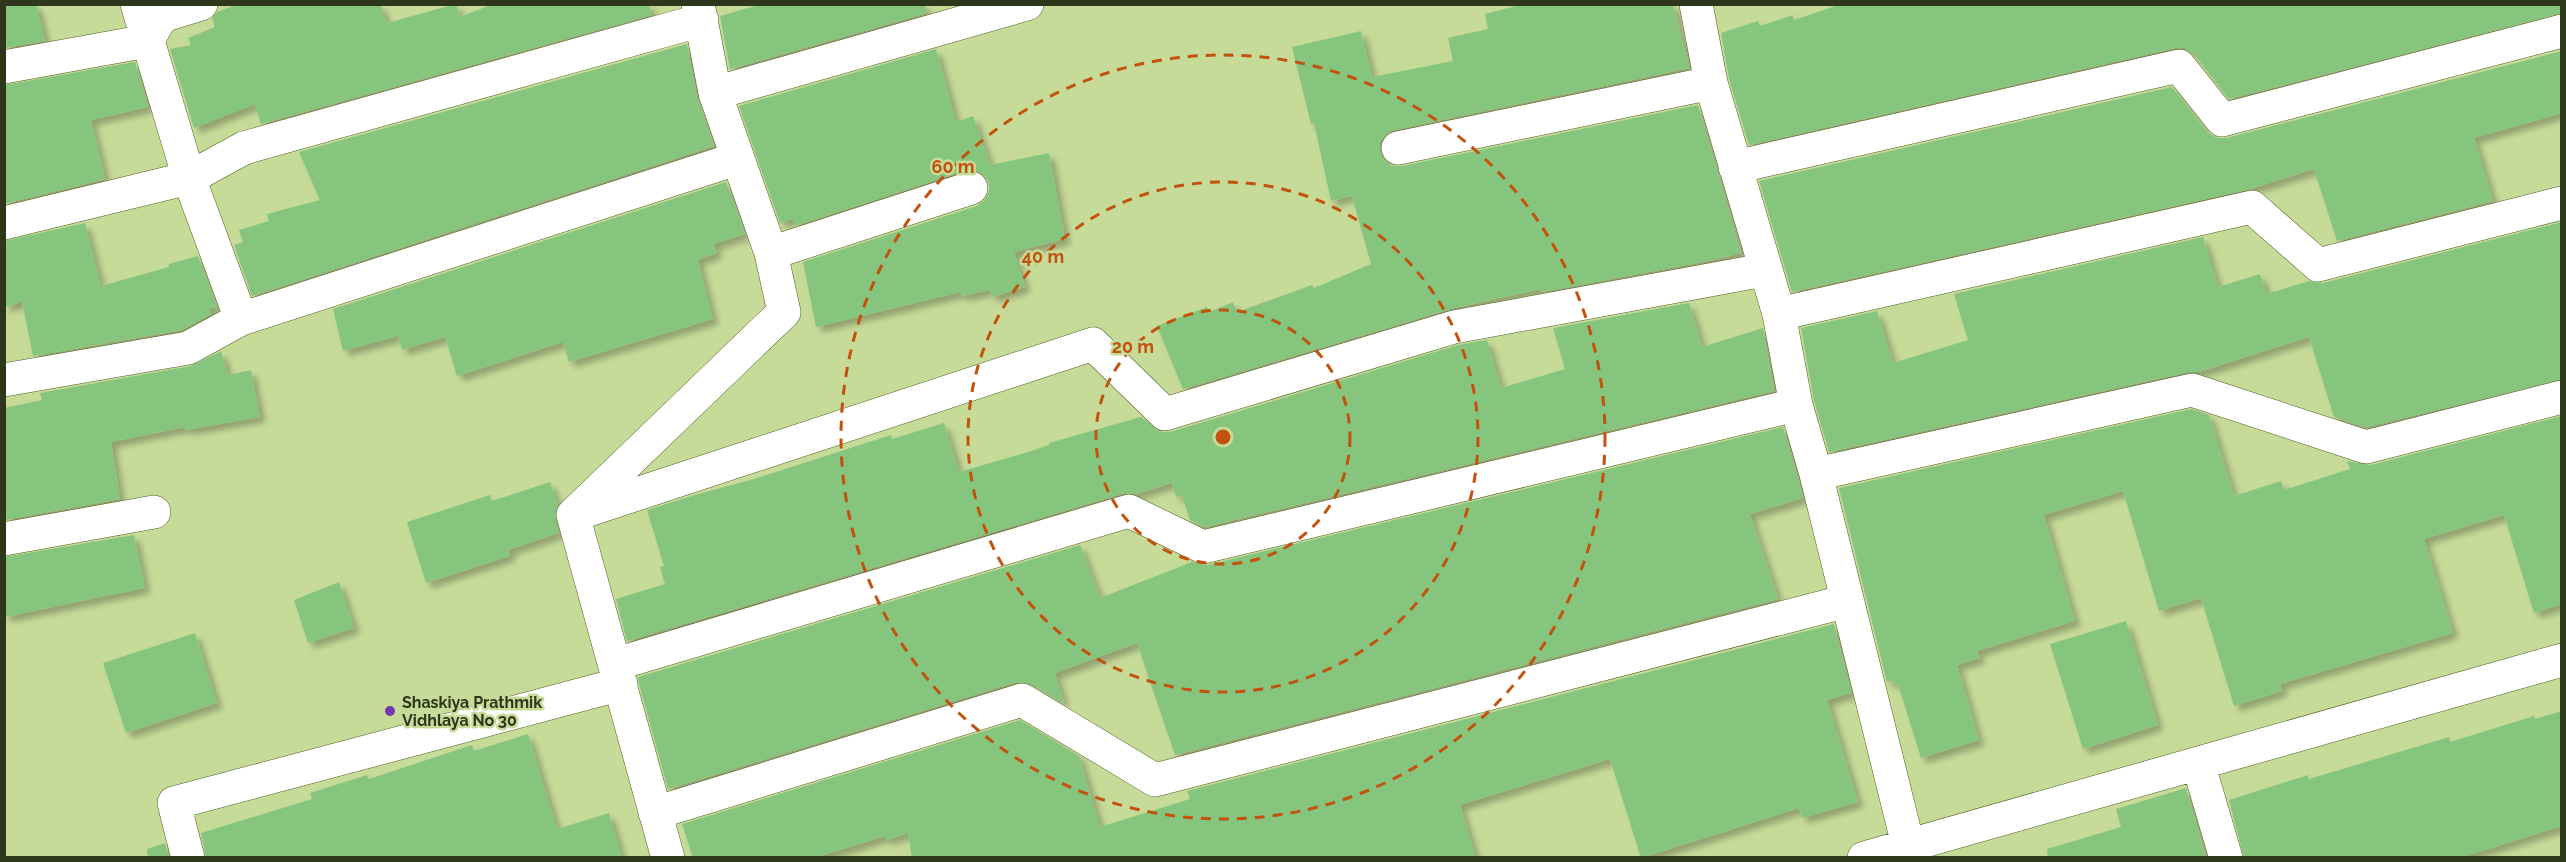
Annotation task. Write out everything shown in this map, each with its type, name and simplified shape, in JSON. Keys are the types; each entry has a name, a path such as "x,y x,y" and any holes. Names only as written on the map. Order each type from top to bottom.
{"street":[{"path":"137,4 189,178 241,319"},
{"path":"4,67 147,41 162,16 201,4"},
{"path":"715,93 1027,4"},
{"path":"1698,5 1712,83 1764,270 1779,314 1796,405 1816,474 1908,845"},
{"path":"4,223 189,178 244,148 700,13 715,93 736,159 771,253 784,312 573,514"},
{"path":"1735,167 2179,66 2223,120 2562,31"},
{"path":"1398,148 1712,83"},
{"path":"4,380 188,348 241,319 736,159"},
{"path":"771,253 972,188"},
{"path":"1779,314 2252,207 2318,266 2562,203"},
{"path":"573,514 1093,344 1165,414 1454,327 1764,270"},
{"path":"1816,474 2192,390 2366,447 2562,397"},
{"path":"188,858 174,803 619,674 1129,512 1203,547 1796,405"},
{"path":"4,539 154,512"},
{"path":"573,514 668,858"},
{"path":"655,813 1022,700 1155,780 1847,601"},
{"path":"1864,858 2562,660"},
{"path":"2198,763 2226,858"}],"building":[{"path":"4,4 36,4 45,41 4,48"},
{"path":"239,4 380,4 387,23 456,4 460,17 493,4 649,4 651,15 261,124 255,104 194,128 170,49 191,45 188,38 215,27 212,18 217,12"},
{"path":"762,4 924,4 927,13 730,69 720,16"},
{"path":"1524,4 1673,4 1689,68 1394,130 1386,134 1380,142 1380,151 1384,160 1392,166 1402,166 1698,105 1741,253 1542,292 1541,289 1450,309 1183,389 1157,326 1207,307 1209,312 1233,302 1237,312 1312,285 1314,288 1371,264 1352,196 1331,201 1314,123 1311,124 1292,47 1361,31 1372,77 1453,61 1448,38 1488,29 1485,14"},
{"path":"1841,4 2562,4 2562,13 2229,99 2194,54 2185,48 2175,48 1749,145 1729,79 1721,33 1758,21 1760,26 1793,15 1794,20"},
{"path":"687,44 697,97 714,146 252,296 234,245 243,242 239,230 269,221 267,214 320,200 299,152"},
{"path":"936,49 956,122 973,116 990,165 1049,153 1065,239 1014,252 1025,287 992,297 990,290 962,296 961,292 816,327 803,262 977,206 984,201 989,192 989,182 983,174 975,170 966,170 795,226 793,219 780,223 739,106"},
{"path":"2562,51 2562,113 2474,138 2493,201 2337,241 2314,169 2250,189 1792,292 1759,181 2172,87 2207,132 2217,138 2227,138"},
{"path":"135,62 148,107 91,120 105,179 4,204 4,85"},
{"path":"726,182 745,234 714,244 717,253 698,260 713,319 569,362 563,342 457,376 445,337 402,350 398,336 343,351 333,309"},
{"path":"2562,222 2562,379 2367,427 2334,417 2309,337 2199,372 2188,372 1829,452 1814,401 1801,328 1877,311 1893,363 1968,340 1954,294 2203,237 2218,287 2260,274 2267,294 2309,281 2323,283"},
{"path":"85,223 101,286 169,267 169,264 198,256 217,307 209,309 211,314 182,330 33,356 22,302 4,307 4,241"},
{"path":"1689,303 1702,347 1763,328 1774,391 1205,527 1190,520 1182,495 1176,497 1172,483 1136,494 1124,493 627,641 616,599 665,584 660,567 664,566 647,510 754,479 891,435 892,439 944,423 959,472 1141,417 1160,432 1170,432 1458,345 1487,340 1501,388 1565,369 1553,328"},
{"path":"221,351 228,375 251,370 260,417 186,430 185,427 111,442 120,499 4,520 4,408 42,400 40,393 191,366"},
{"path":"2191,409 2209,415 2234,496 2281,481 2284,490 2350,469 2347,461 2371,465 2562,416 2562,604 2534,613 2504,515 2424,539 2453,633 2280,684 2282,691 2234,706 2201,598 2159,611 2123,491 2044,515 2075,621 1977,651 1980,658 1957,665 1979,740 1921,758 1898,684 1894,685 1893,680 1887,682 1839,488"},
{"path":"1783,427 1803,498 1750,514 1778,599 1175,755 1137,643 1055,673 1064,703 1031,684 1016,682 668,789 639,684 638,677 1080,545 1100,598 1192,562 1207,565"},
{"path":"550,482 558,505 555,519 559,533 508,550 510,556 426,583 407,522 490,495 492,501"},
{"path":"134,535 145,588 4,617 4,557"},
{"path":"339,582 354,628 308,643 294,600"},
{"path":"2126,621 2158,725 2083,749 2050,644"},
{"path":"1834,624 1851,693 1827,700 1858,802 1802,818 1799,808 1641,858 1610,759 1460,805 1476,858 912,858 908,833 886,840 885,836 814,858 693,858 682,824 1020,720 1079,756 1100,827 1190,799 1187,791"},
{"path":"195,633 217,703 126,733 103,663"},
{"path":"2562,711 2562,826 2459,858 2244,858 2229,800 2308,775 2309,779 2449,737 2450,742 2534,716 2535,719"},
{"path":"528,734 557,829 609,813 622,858 206,858 201,833 312,799 310,793 367,775 369,779 472,745 474,751"},
{"path":"2186,788 2206,858 2048,858 2047,849 2121,827 2116,809"},
{"path":"165,843 169,858 148,858 147,849"}],"place":[{"name":"Shaskiya Prathmik Vidhlaya No 30","path":"390,711"}]}
